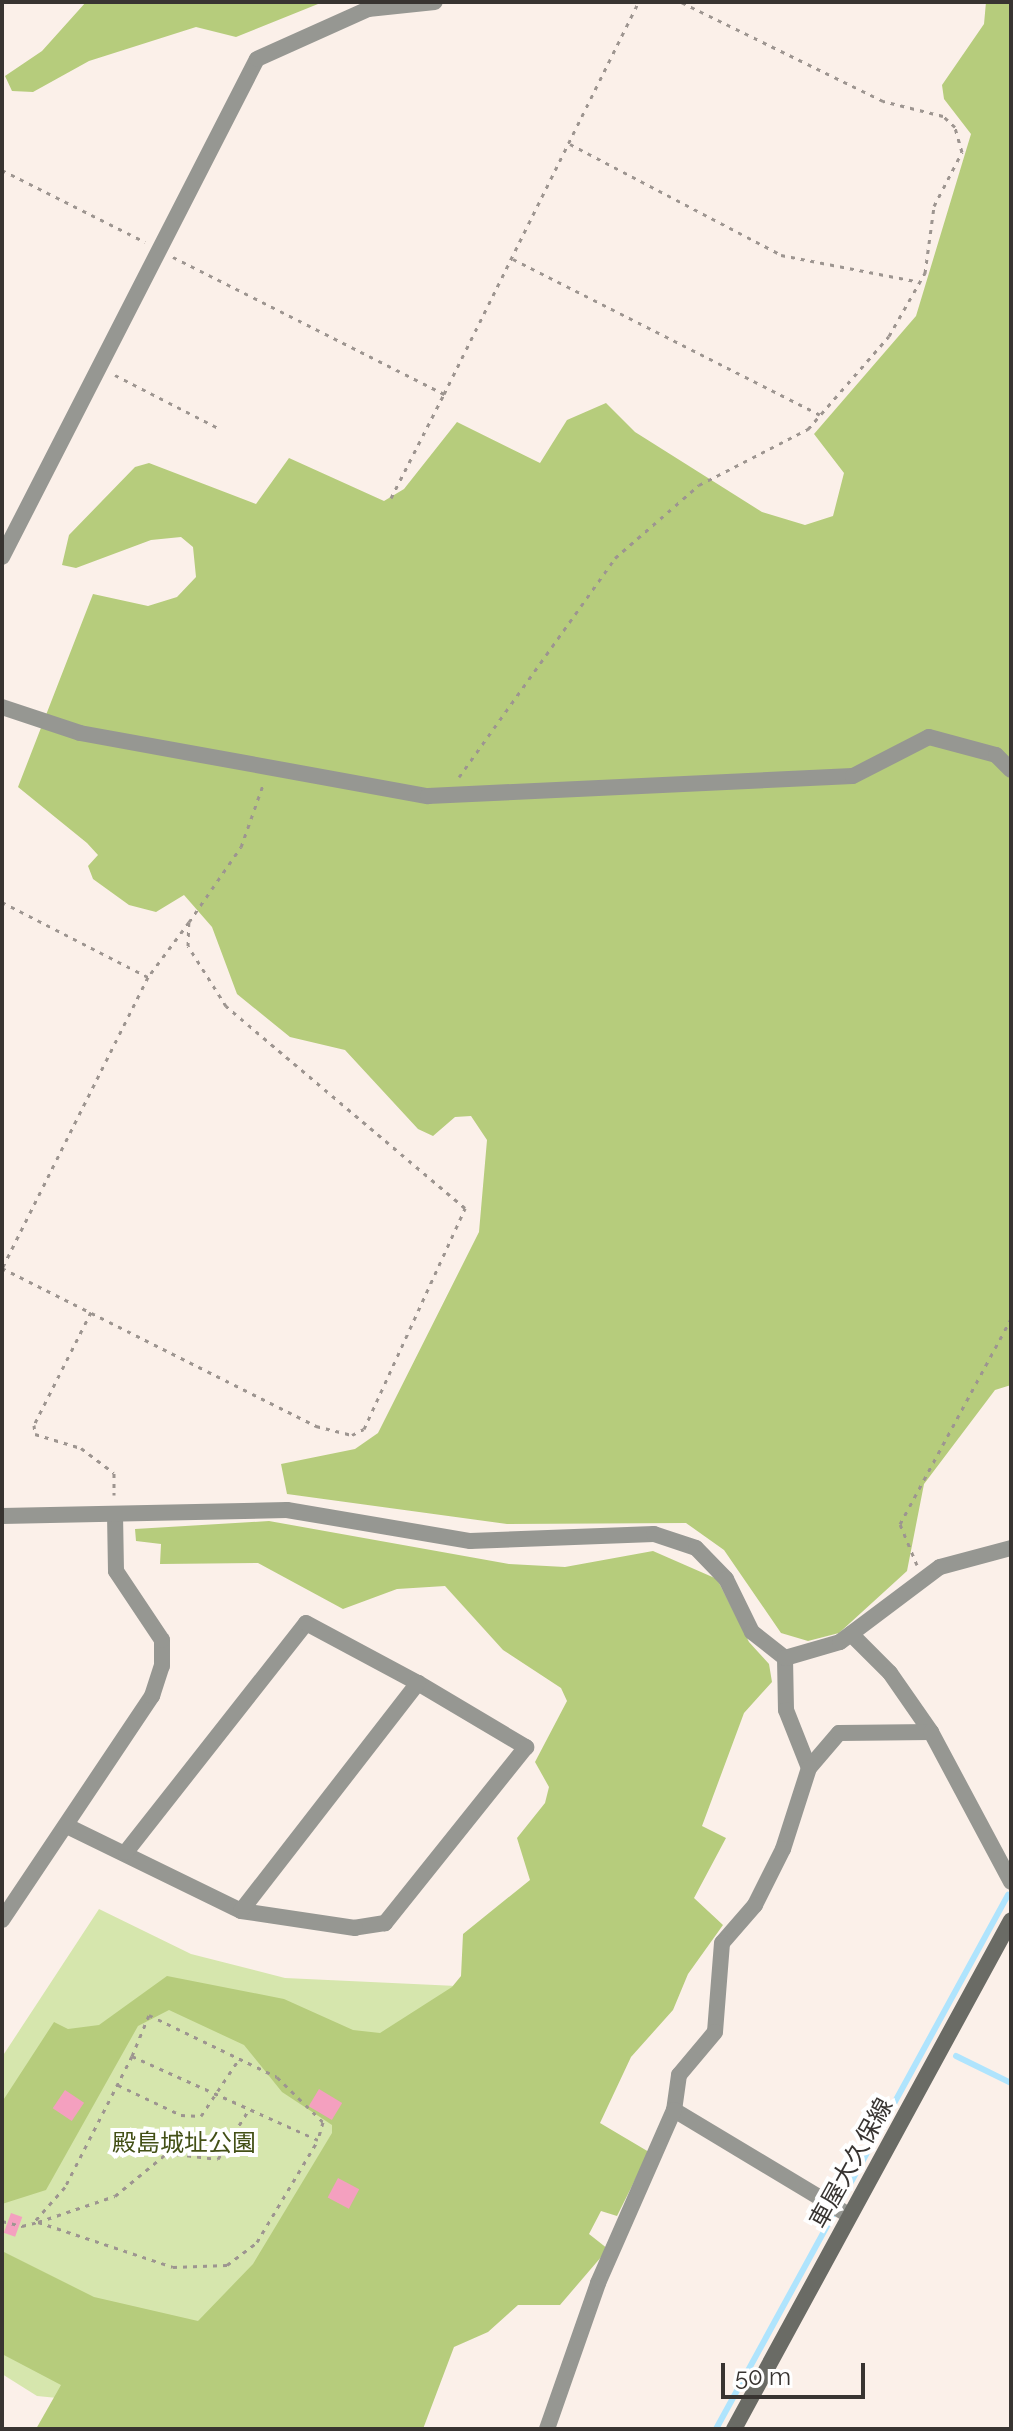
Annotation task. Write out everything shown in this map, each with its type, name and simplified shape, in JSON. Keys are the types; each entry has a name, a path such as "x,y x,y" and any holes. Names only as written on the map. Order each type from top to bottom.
{"main road":[{"name":"車屋大久保線","path":"734,2429 840,2210 1011,1920"}],"street":[{"path":"2,557 156,248 257,59 368,9 435,2"},
{"path":"2,707 80,733 447,796 853,776 929,737 996,755 1011,770"},
{"path":"2,1516 287,1510 470,1541 654,1534 696,1548 726,1579 752,1632 785,1658 815,1655 851,1634 923,1579 985,1549 1011,1548"},
{"path":"2,1920 21,1883 69,1827 152,1696 162,1666 162,1640 116,1571 115,1514"},
{"path":"69,1827 126,1852 241,1911 355,1928 385,1923 526,1747 418,1683 306,1623 126,1852"},
{"path":"851,1634 931,1732 1011,1882"},
{"path":"785,1658 786,1710 809,1768"},
{"path":"241,1911 418,1683"},
{"path":"547,2429 598,2283 674,2110 679,2075 715,2032 722,1943 755,1905 783,1849 809,1768 839,1733 931,1732"},
{"path":"674,2110 840,2210"}],"path":[{"path":"391,498 639,2"},
{"path":"447,796 615,558 699,485 808,429 889,336 920,282 939,191 962,152 955,127 927,110 856,89 681,2"},
{"path":"569,143 781,255 920,282"},
{"path":"2,170 444,394"},
{"path":"512,258 820,415"},
{"path":"97,366 218,428"},
{"path":"189,922 188,946 226,1006 465,1208 466,1218 364,1429 352,1435 316,1426 2,1268 148,977 241,847 269,767"},
{"path":"2,902 148,977"},
{"path":"91,1312 34,1425 35,1434 81,1448 114,1473 115,1514"},
{"path":"923,1579 900,1524 1011,1319"},
{"path":"2,2221 36,2222 173,2267 227,2265 257,2242 318,2140 323,2122 277,2077 149,2015 118,2085 65,2187 36,2222"},
{"path":"132,2056 318,2140"},
{"path":"118,2085 190,2117 209,2112 240,2057"},
{"path":"36,2222 115,2196 167,2153 218,2159 248,2111"}],"green space":[{"path":"86,2 323,2 236,37 196,27 89,61 33,92 12,91 5,76 42,51"},
{"path":"986,2 1011,2 1011,1385 995,1390 924,1484 907,1571 839,1633 808,1641 781,1633 724,1550 686,1523 507,1524 287,1494 281,1464 355,1449 378,1433 479,1232 487,1140 471,1116 455,1117 433,1136 418,1129 345,1050 290,1037 237,994 212,927 184,895 156,912 129,905 93,879 88,866 98,855 87,843 18,787 93,594 148,606 177,597 196,577 193,547 181,537 151,540 76,568 62,565 69,535 135,467 149,463 256,504 289,458 384,501 404,489 457,422 540,463 567,420 606,403 635,432 762,512 805,525 833,516 844,473 814,434 916,316 971,134 944,99 942,85 984,24"},
{"path":"269,1521 509,1564 565,1567 653,1551 717,1579 749,1642 769,1664 772,1682 744,1713 702,1826 726,1838 694,1898 723,1925 688,1974 673,2010 631,2057 600,2123 649,2152 617,2216 601,2211 589,2234 608,2249 560,2305 518,2305 488,2332 454,2347 423,2429 36,2429 61,2385 2,2354 2,2251 94,2297 198,2321 253,2264 332,2133 332,2125 282,2092 244,2045 169,2010 138,2026 46,2190 2,2204 2,2102 54,2022 68,2029 99,2025 167,1976 284,1999 353,2030 380,2033 452,1987 461,1976 463,1934 530,1880 517,1838 545,1803 549,1787 535,1762 567,1701 561,1688 503,1650 445,1586 397,1589 343,1609 258,1563 160,1564 161,1544 136,1541 135,1529"},
{"name":"殿島城址公園","path":"99,1909 191,1954 285,1978 478,1987 232,2415 37,2396 2,2374 2,2057"}],"building":[{"path":"319,2089 342,2103 332,2120 309,2106"},
{"path":"65,2090 84,2103 72,2121 53,2108"},
{"path":"338,2178 359,2189 349,2209 328,2197"},
{"path":"11,2213 22,2217 15,2237 4,2233"}],"waterway":[{"path":"716,2429 1008,1895"},
{"path":"956,2056 1011,2083"}]}
